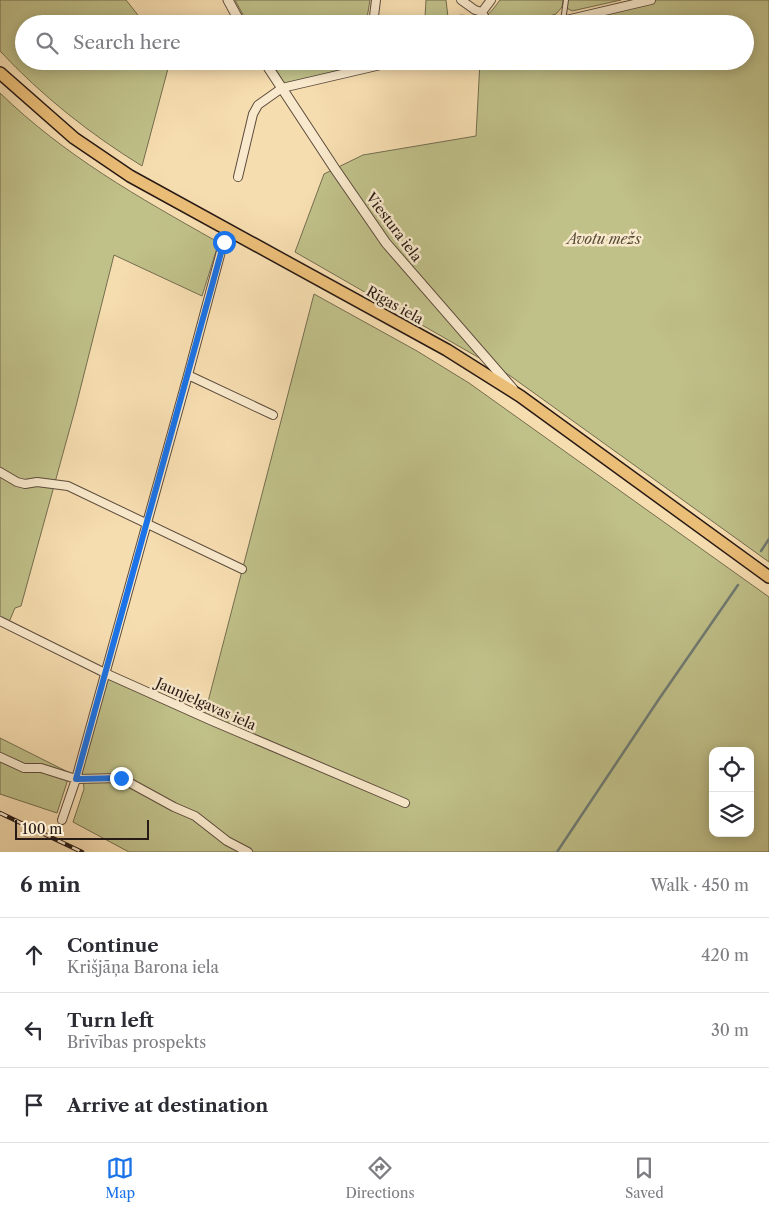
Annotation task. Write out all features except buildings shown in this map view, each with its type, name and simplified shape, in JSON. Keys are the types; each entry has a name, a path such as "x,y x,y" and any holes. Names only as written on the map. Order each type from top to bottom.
{"main road":[{"name":"Rīgas iela","path":"0,73 74,138 130,176 447,350 520,396 769,577"}],"street":[{"path":"228,0 236,15"},
{"path":"374,15 376,0"},
{"path":"461,0 474,10 482,12 484,15"},
{"path":"482,12 491,0"},
{"path":"588,15 650,0"},
{"name":"Viestura iela","path":"270,70 386,243 520,396"},
{"path":"238,177 253,114 258,105 282,88 364,70"},
{"path":"62,820 76,779 106,673 226,229"},
{"path":"188,375 273,415"},
{"path":"0,472 17,482 25,484 37,482 68,486 242,569"},
{"name":"Jaunjelgavas iela","path":"0,621 106,673 219,724 406,803"},
{"path":"0,756 24,768 41,768 76,779 121,778 194,816 227,841 248,852"}],"lane":[{"path":"564,15 566,0"}],"green space":[{"path":"0,0 126,0 138,15 15,15 15,67 0,51"},
{"path":"235,0 370,0 368,15 243,15"},
{"path":"426,0 446,0 448,15 425,15"},
{"path":"500,0 563,0 562,7 556,14 487,15"},
{"path":"566,0 621,0 572,11 565,7"},
{"name":"Avotu mežs","path":"651,0 769,0 769,562 509,375 295,252 324,174 363,155 476,136 480,70 754,70 754,15 587,15"},
{"path":"18,70 168,70 142,166 104,141 67,113"},
{"path":"276,70 339,70 285,85"},
{"path":"0,93 50,137 76,156 158,208 216,241 218,245 202,296 114,255 76,406 21,606 15,608 9,622 0,621"},
{"path":"314,294 417,351 469,383 769,597 769,852 129,852 73,822 84,789 83,779 76,779 108,679 203,721"},
{"path":"0,738 70,773 57,813 0,794"}],"waterway":[{"path":"761,551 769,539"},
{"path":"557,852 738,585"}],"railway":[{"path":"0,813 82,852"}],"route":[{"path":"121,778 76,779 224,242"}]}
